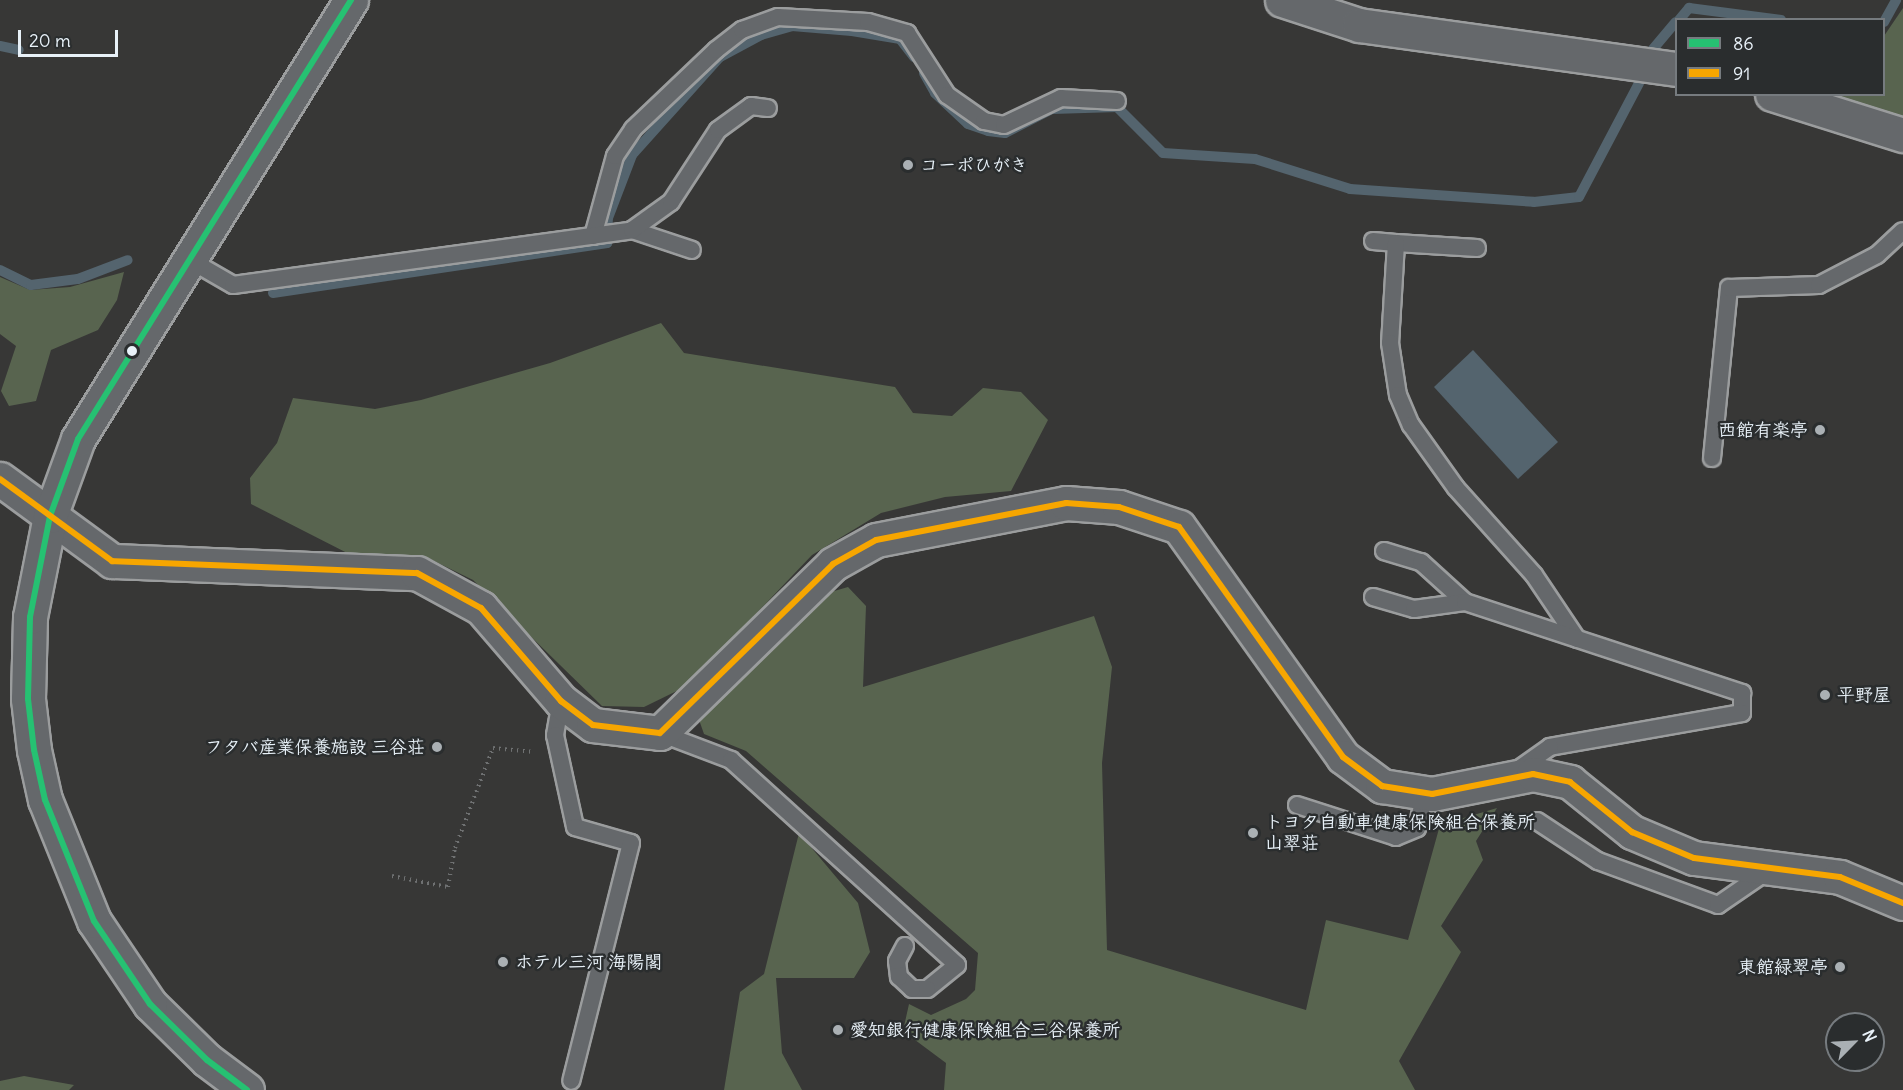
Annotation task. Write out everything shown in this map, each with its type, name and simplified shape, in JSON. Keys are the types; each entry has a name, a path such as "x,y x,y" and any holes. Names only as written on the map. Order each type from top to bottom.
{"street":[{"path":"247,1090 207,1060 150,1004 94,921 45,800 30,719 28,658 37,566 50,516 100,397 351,0"},
{"path":"1282,0 1359,25 1675,69"},
{"path":"1778,96 1903,135"},
{"path":"0,479 112,561 417,573 481,608 561,701 593,725 660,733 833,564 876,540 1066,503 1119,507 1179,527 1343,756 1382,786 1425,793 1533,774 1570,782 1632,832 1694,858 1840,878 1903,903"}],"lane":[{"path":"596,236 615,156 633,129 716,50 742,30 778,17 868,22 907,33 947,95 984,121 1004,125 1061,98 1117,101"},
{"path":"188,259 233,285 625,231 670,202 718,130 751,106 768,108"},
{"path":"625,231 692,250"},
{"path":"1712,458 1729,288 1819,285 1876,255 1903,231"},
{"path":"1373,241 1477,248"},
{"path":"1396,243 1390,343 1398,395 1411,425 1456,488 1550,596 1577,639"},
{"path":"1384,551 1421,562 1465,602 1742,693 1742,713 1550,747 1503,780"},
{"path":"1373,597 1414,609 1465,602"},
{"path":"561,701 555,735 575,827 631,843 571,1081"},
{"path":"660,733 731,760 957,965 927,989 912,989 899,977 897,961 904,946"},
{"path":"1297,805 1396,837 1417,828 1425,793"},
{"path":"1537,821 1598,861 1718,906 1772,868"}],"path":[{"path":"392,876 448,887 455,848 493,748 559,754"}],"green space":[{"path":"1903,8 1903,117 1816,96 1885,96 1885,35"},
{"path":"124,272 117,300 98,330 51,350 36,401 9,406 1,391 16,346 0,334 0,277 30,290 70,287"},
{"path":"661,323 684,353 895,387 913,413 952,416 983,388 1021,392 1048,420 1011,491 945,497 881,513 812,555 687,686 644,707 602,706 473,580 428,558 355,557 251,504 250,478 277,443 293,398 375,409 421,400 550,363"},
{"path":"848,587 866,606 863,687 1094,616 1112,667 1102,763 1107,950 1306,1010 1326,920 1408,940 1440,825 1497,808 1476,841 1483,860 1441,926 1461,952 1399,1061 1415,1090 944,1090 946,1063 903,1031 909,1004 931,1015 966,999 975,990 978,953 746,751 704,734 698,717 824,594"},
{"path":"799,833 858,903 870,952 854,978 776,978 782,1053 802,1090 724,1090 740,992 764,974"},
{"path":"24,1076 74,1085 69,1090 0,1090 0,1081"}],"water":[{"path":"1473,350 1558,442 1518,479 1434,387"}],"waterway":[{"path":"1885,20 1896,0"},
{"path":"1681,18 1689,8 1766,18"},
{"path":"1653,49 1675,23"},
{"path":"273,293 607,243 608,218 632,155 720,57 761,35 792,26 852,31 900,39 914,57"},
{"path":"0,46 19,50"},
{"path":"924,73 935,93 968,124 988,131 1005,133 1052,109 1117,107 1163,153 1255,159 1350,189 1534,202 1579,197 1639,83"},
{"path":"0,270 31,285 78,279 128,260"}],"transit line":[{"name":"86","path":"247,1090 207,1060 150,1004 94,921 45,800 34,750 28,699 30,617 50,516 78,439 351,0"},
{"name":"91","path":"0,479 112,561 417,573 481,608 561,701 593,725 660,733 833,564 876,540 1066,503 1119,507 1179,527 1343,757 1382,786 1432,794 1533,774 1570,782 1632,832 1694,858 1840,877 1903,903"}],"place":[{"name":"コーポひがき","path":"908,165"},
{"name":"西館有楽亭","path":"1820,430"},
{"name":"平野屋","path":"1825,695"},
{"name":"フタバ産業保養施設 三谷荘","path":"437,747"},
{"name":"トヨタ自動車健康保険組合保養所 山翠荘","path":"1253,833"},
{"name":"ホテル三河 海陽閣","path":"503,962"},
{"name":"東館緑翠亭","path":"1840,967"},
{"name":"愛知銀行健康保険組合三谷保養所","path":"838,1030"}]}
